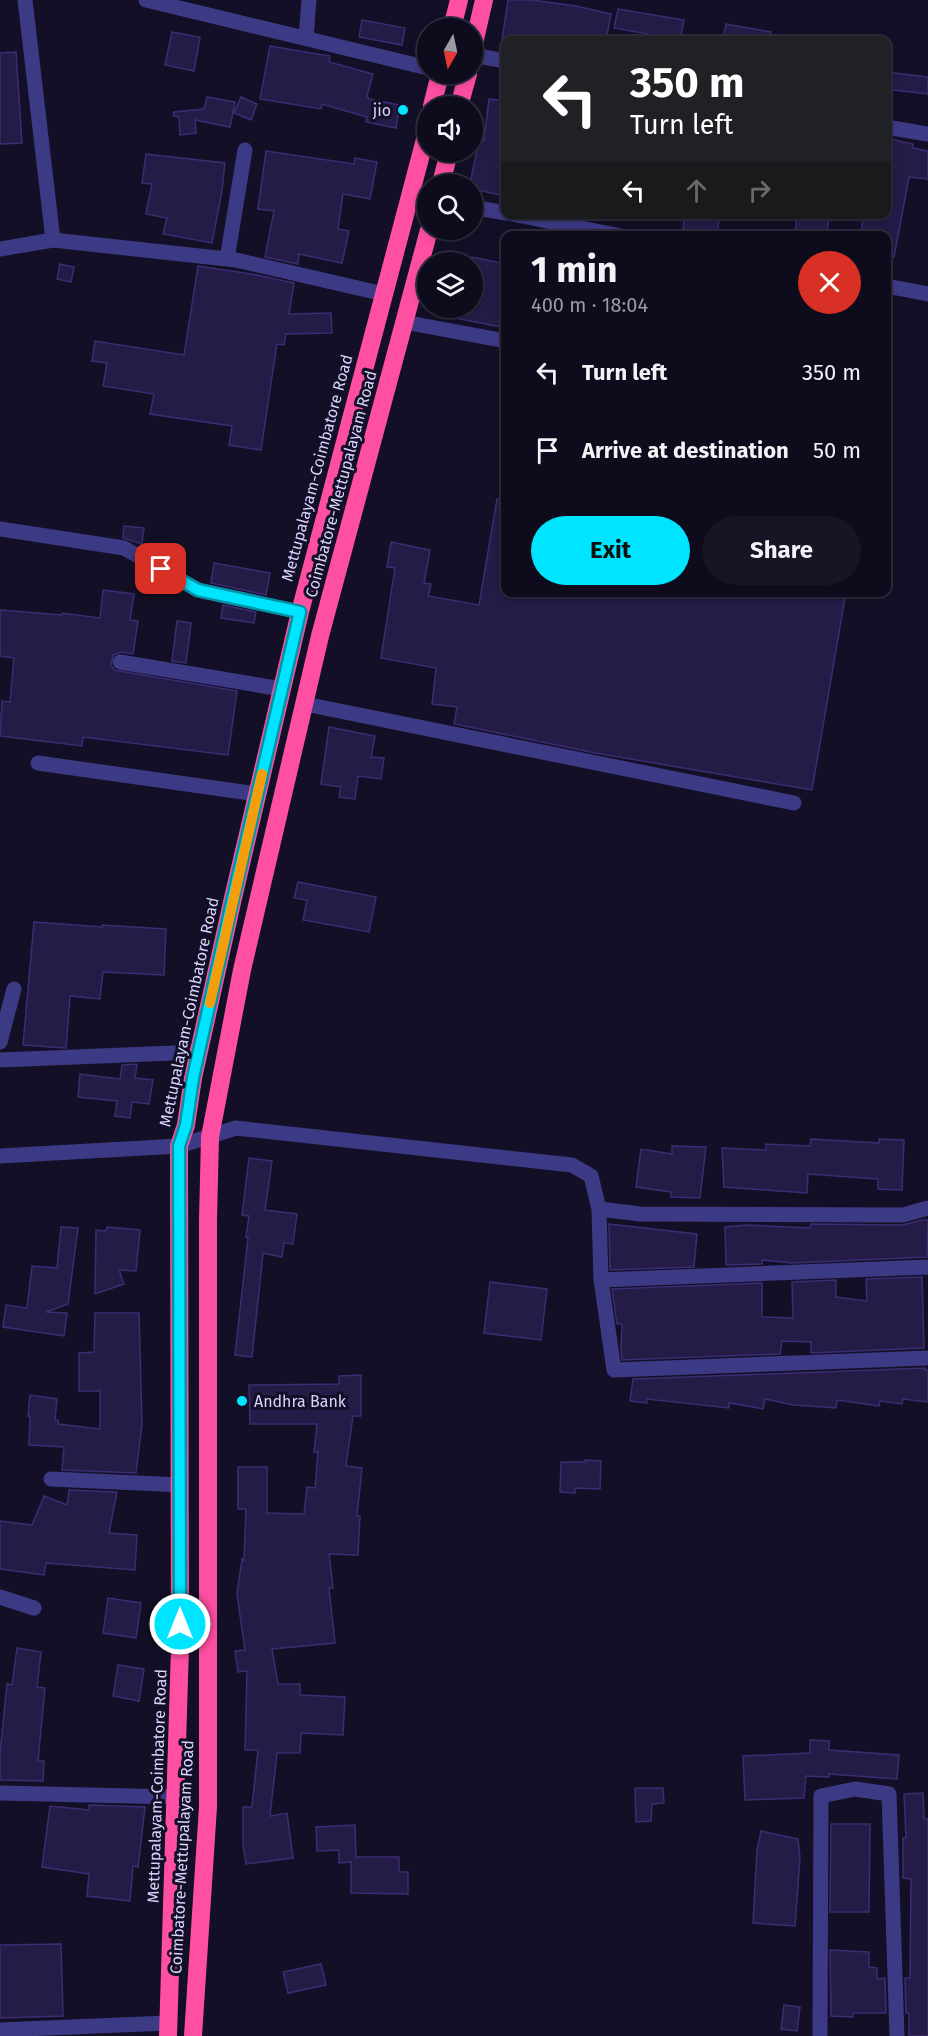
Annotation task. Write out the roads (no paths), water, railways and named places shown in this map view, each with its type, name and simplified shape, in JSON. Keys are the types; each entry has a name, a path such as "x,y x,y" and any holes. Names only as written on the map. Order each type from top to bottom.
{"highway":[{"path":"455,18 459,2 483,4"},
{"name":"Mettupalayam-Coimbatore Road","path":"168,2029 180,1647 179,1146 186,1125 199,1052 300,612 419,162"},
{"name":"Coimbatore-Mettupalayam Road","path":"193,2036 208,1807 210,1137 242,970 320,636 426,240"}],"street":[{"path":"25,0 53,240"},
{"path":"146,0 417,65"},
{"path":"306,38 309,0"},
{"path":"483,56 501,60"},
{"path":"891,128 928,134"},
{"path":"227,259 244,150"},
{"path":"483,209 501,212"},
{"path":"537,219 596,231"},
{"path":"0,249 53,240 227,259 384,294"},
{"path":"891,287 928,294"},
{"path":"404,322 501,340"},
{"path":"0,529 124,548 198,590 300,612"},
{"path":"120,662 282,689"},
{"path":"304,704 794,803"},
{"path":"38,763 257,794"},
{"path":"0,1042 14,989"},
{"path":"0,1060 199,1052"},
{"path":"0,1156 179,1146 236,1128 572,1165 591,1176 599,1209 601,1280 614,1370 928,1358"},
{"path":"599,1209 640,1214 903,1215 928,1208"},
{"path":"601,1280 928,1267"},
{"path":"51,1479 181,1485"},
{"path":"0,1597 34,1608"},
{"path":"820,2036 821,1796 855,1789 889,1794 897,2036"},
{"path":"0,1793 177,1797"},
{"path":"0,2030 168,2029"}],"place":[{"name":"jio","path":"403,110"},
{"name":"Andhra Bank","path":"242,1401"}]}
